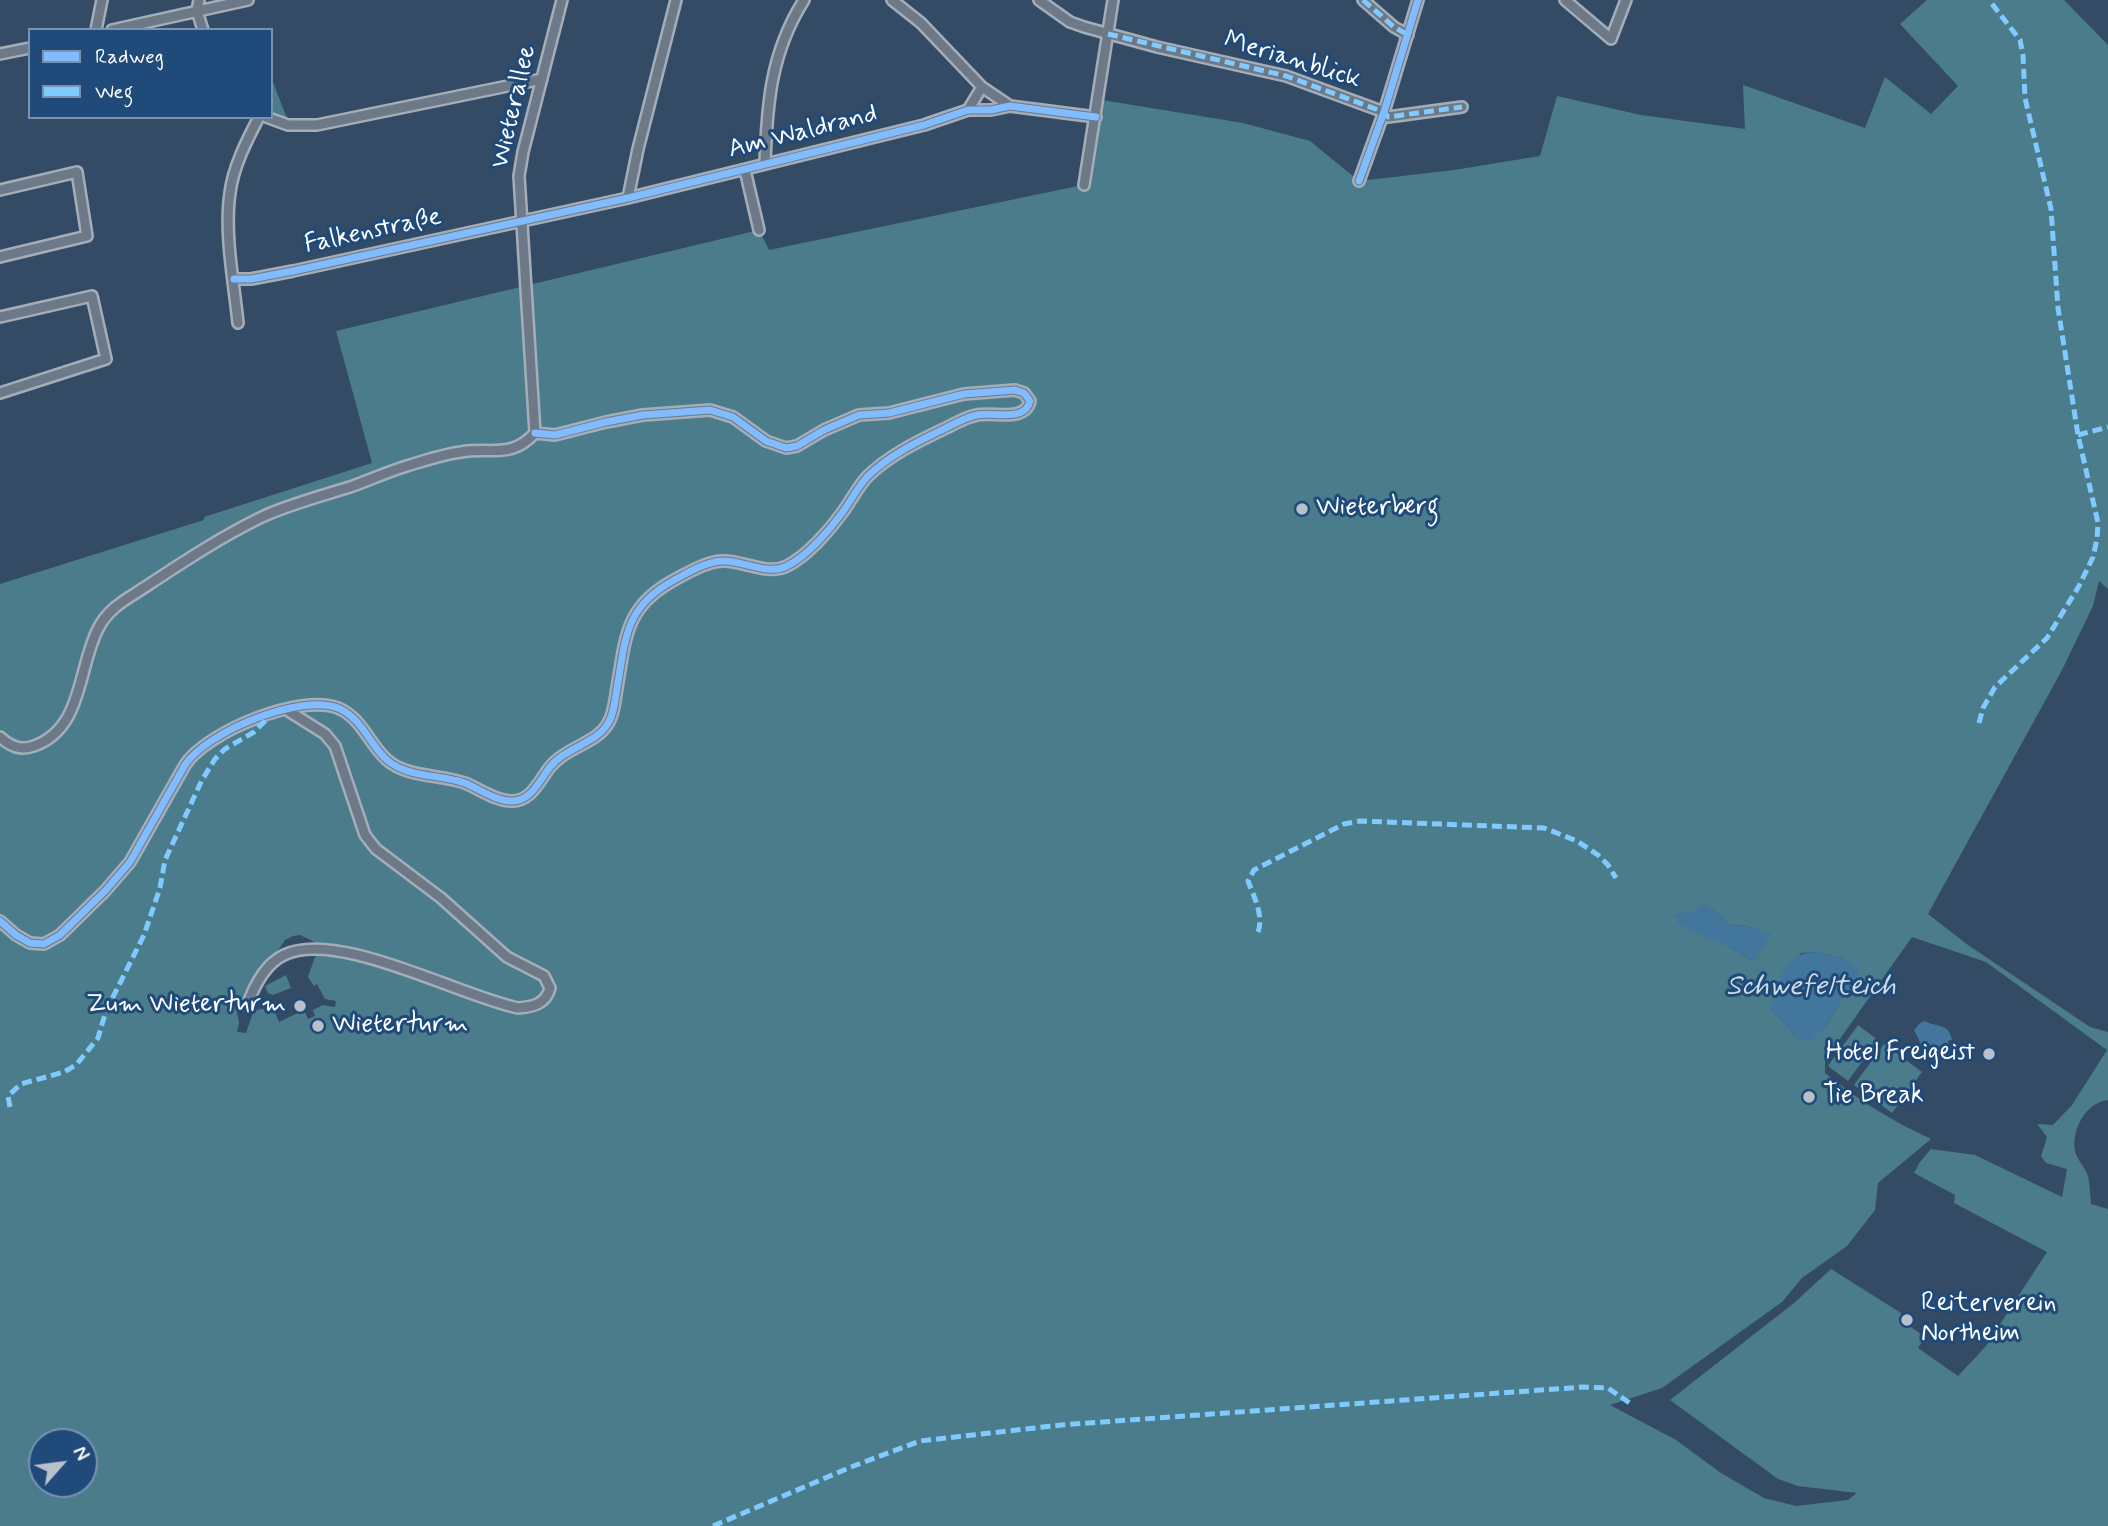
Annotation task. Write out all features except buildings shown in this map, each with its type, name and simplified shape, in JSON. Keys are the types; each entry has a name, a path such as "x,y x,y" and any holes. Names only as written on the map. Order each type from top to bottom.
{"street":[{"path":"96,28 102,0"},
{"path":"199,0 197,11 202,28"},
{"path":"121,28 248,0"},
{"name":"Wieterallee","path":"535,433 520,168 562,0"},
{"path":"628,198 676,0"},
{"path":"765,163 766,110 770,83 786,34 804,0"},
{"path":"892,0 922,23 982,87 1010,106"},
{"name":"Merianblick","path":"1039,0 1070,22 1108,34 1286,76 1384,112 1388,117 1462,107"},
{"path":"1084,185 1113,0"},
{"path":"1363,0 1394,27 1408,35"},
{"path":"1359,181 1384,112 1418,0"},
{"path":"1565,0 1611,39 1626,0"},
{"path":"0,54 28,48"},
{"path":"272,119 288,125 317,125 542,79"},
{"path":"968,110 982,87"},
{"name":"Am Waldrand","path":"521,222 745,170 924,125 968,110 991,110 1010,106 1096,117"},
{"path":"238,323 228,210 233,177 258,119"},
{"path":"745,170 758,230"},
{"path":"0,190 77,172 87,236 0,257"},
{"name":"Falkenstraße","path":"234,279 251,279 282,273 521,222"},
{"path":"0,317 92,296 106,359 0,393"},
{"path":"0,737 12,746 25,748 40,743 52,734 72,708 94,636 110,612 150,584 240,529 278,511 405,466 462,452 511,450 524,445 535,433 555,435 643,415 710,410 733,416 766,441 786,448 797,446 824,430 859,415 889,413 953,396 1015,390 1024,393 1030,401 1025,411 1016,414 983,414 963,420 894,456 869,475 835,521 798,558 785,567 771,570 741,562 717,561 686,573 650,595 638,608 628,629 613,712 607,726 557,760 533,792 521,800 506,801 458,781 413,773 396,766 376,748 356,721 339,708 315,705 287,710 240,724 196,750 143,842 124,869 56,938 40,944 26,942 0,921"},
{"path":"247,1006 258,981 275,961 288,953 320,948 397,966 517,1008 542,1002 550,988 544,976 507,957 441,898 376,849 366,835 335,746 325,734 287,710"}],"shaded area":[{"path":"1927,0 2064,0 2108,45 2108,589 2099,581 2093,606 2062,670 1928,914 1968,945 2090,1027 2108,1032 2108,1100 2087,1111 2078,1126 2074,1143 2076,1154 2088,1176 2091,1204 2108,1209 2108,1526 0,1526 0,584 204,520 204,517 372,463 336,331 759,230 769,250 1083,185 1096,117 1102,100 1243,123 1310,141 1359,181 1454,170 1540,156 1557,96 1641,115 1745,129 1743,85 1865,128 1885,77 1931,114 1958,86 1900,24","holes":["1714,910 1730,926 1744,925 1770,934 1753,961 1675,915","300,935 321,945 323,951 317,951 308,977 314,986 317,984 325,999 336,1001 335,1007 323,1005 313,1010 315,1016 308,1019 304,1010 279,1022 273,1008 254,1010 246,1033 237,1032 239,1023 236,1008 285,940","1912,937 1986,962 2107,1050 2072,1105 2053,1125 2037,1124 2047,1137 2041,1156 2046,1163 2067,1169 2062,1197 1975,1155 1931,1149 1914,1173 1955,1195 1954,1203 2047,1252 1986,1346 1958,1376 1918,1348 1925,1337 1901,1320 1901,1313 1831,1269 1794,1303 1670,1400 1778,1479 1798,1486 1857,1493 1848,1500 1796,1506 1764,1498 1721,1473 1676,1440 1610,1405 1662,1388 1782,1302 1802,1278 1847,1246 1875,1210 1878,1183 1931,1139 1850,1092 1825,1073 1825,1060","1813,952 1843,958 1851,983 1826,1026 1796,1038 1771,1010 1801,953"]},
{"path":"273,82 288,121 273,115"},
{"path":"286,975 291,988 273,995 268,993 265,986"},
{"path":"1858,1025 1878,1040 1848,1081 1828,1066"},
{"path":"1884,1044 1922,1072 1892,1113 1854,1085"}],"water":[{"path":"1703,904 1714,910 1730,926 1744,925 1771,934 1753,961 1678,924 1675,915 1694,911"},
{"name":"Schwefelteich","path":"1813,952 1843,958 1860,968 1826,1026 1809,1042 1796,1038 1771,1010 1778,981 1788,964 1803,954"},
{"path":"1925,1021 1946,1028 1951,1035 1952,1040 1949,1040 1944,1053 1947,1055 1936,1061 1922,1054 1914,1030"}],"marked path":[{"path":"1363,0 1394,27 1408,35"},
{"path":"1979,723 1983,708 1995,687 2047,638 2079,586 2093,557 2098,523 2078,435 2058,308 2051,209 2025,98 2020,40 1989,0"},
{"path":"1108,34 1286,76 1384,112 1388,117 1462,107"},
{"path":"2078,435 2108,427"},
{"path":"10,1107 8,1096 21,1084 64,1072 76,1065 98,1038 106,1011 144,935 160,888 165,860 202,780 225,749 254,732 268,718"},
{"path":"1258,932 1259,913 1248,881 1254,870 1344,824 1360,821 1544,828 1577,841 1598,855 1616,878"},
{"path":"713,1526 851,1467 920,1441 1061,1425 1583,1387 1608,1388 1631,1404"}],"cycle path":[{"path":"1359,181 1384,112 1418,0"},
{"path":"234,279 251,279 293,271 628,198 924,125 968,110 991,110 1010,106 1096,117"},
{"path":"0,921 30,943 44,944 60,935 130,862 185,765 196,752 233,729 279,711 301,706 322,705 338,708 353,718 381,754 395,766 414,773 465,783 499,799 511,801 524,798 534,790 556,760 596,736 607,725 614,707 631,624 637,612 659,589 693,570 716,562 730,561 763,569 787,566 817,542 837,520 867,477 895,455 965,419 984,414 1015,414 1027,408 1030,401 1024,393 1015,390 964,394 889,413 859,415 824,430 797,446 786,448 766,441 733,417 710,410 643,415 555,435 535,433"}],"place":[{"name":"Wieterberg","path":"1302,509"},
{"name":"Zum Wieterturm","path":"300,1006"},
{"name":"Wieterturm","path":"318,1026"},
{"name":"Hotel Freigeist","path":"1989,1054"},
{"name":"Tie Break","path":"1809,1097"},
{"name":"Reiterverein Northeim","path":"1907,1320"}]}
